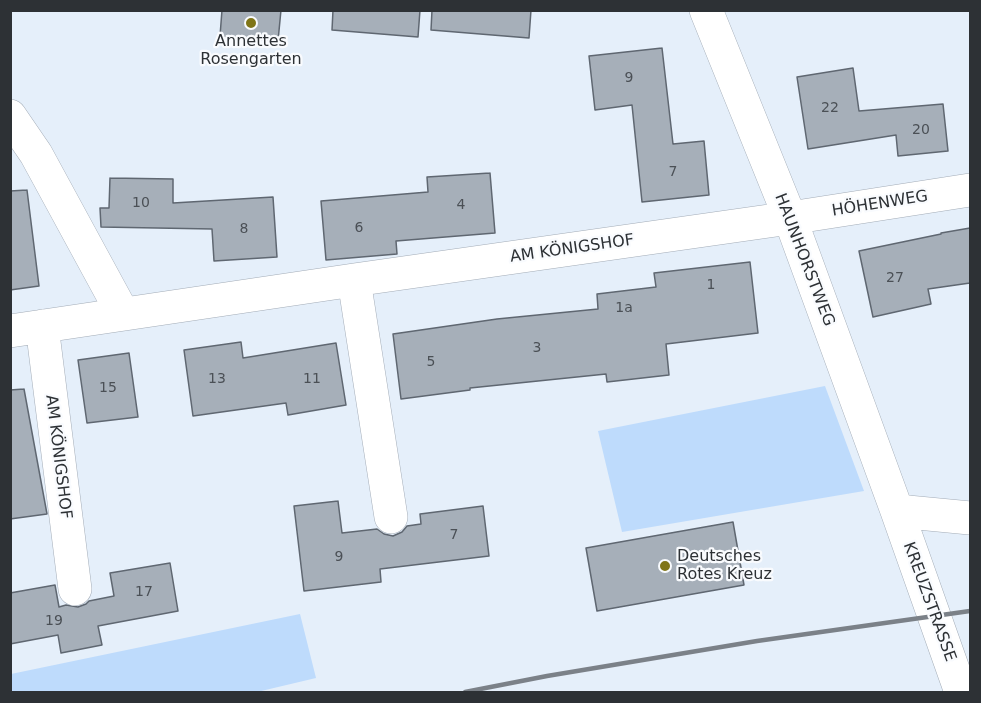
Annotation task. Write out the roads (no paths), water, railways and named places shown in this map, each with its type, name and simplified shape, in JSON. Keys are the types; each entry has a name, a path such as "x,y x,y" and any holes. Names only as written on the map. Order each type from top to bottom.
{"street":[{"name":"HAUNHORSTWEG","path":"706,10 790,218 897,511"},
{"path":"10,116 36,154 123,314"},
{"name":"HÖHENWEG","path":"790,218 970,190"},
{"name":"AM KÖNIGSHOF","path":"75,589 26,328 790,218"},
{"path":"354,280 391,517"},
{"path":"897,511 970,518"},
{"name":"KREUZSTRASSE","path":"897,511 961,693"}],"railway":[{"path":"465,692 757,641 970,611"}],"place":[{"name":"Annettes Rosengarten","path":"251,23"},
{"name":"Deutsches Rotes Kreuz","path":"665,566"}]}
